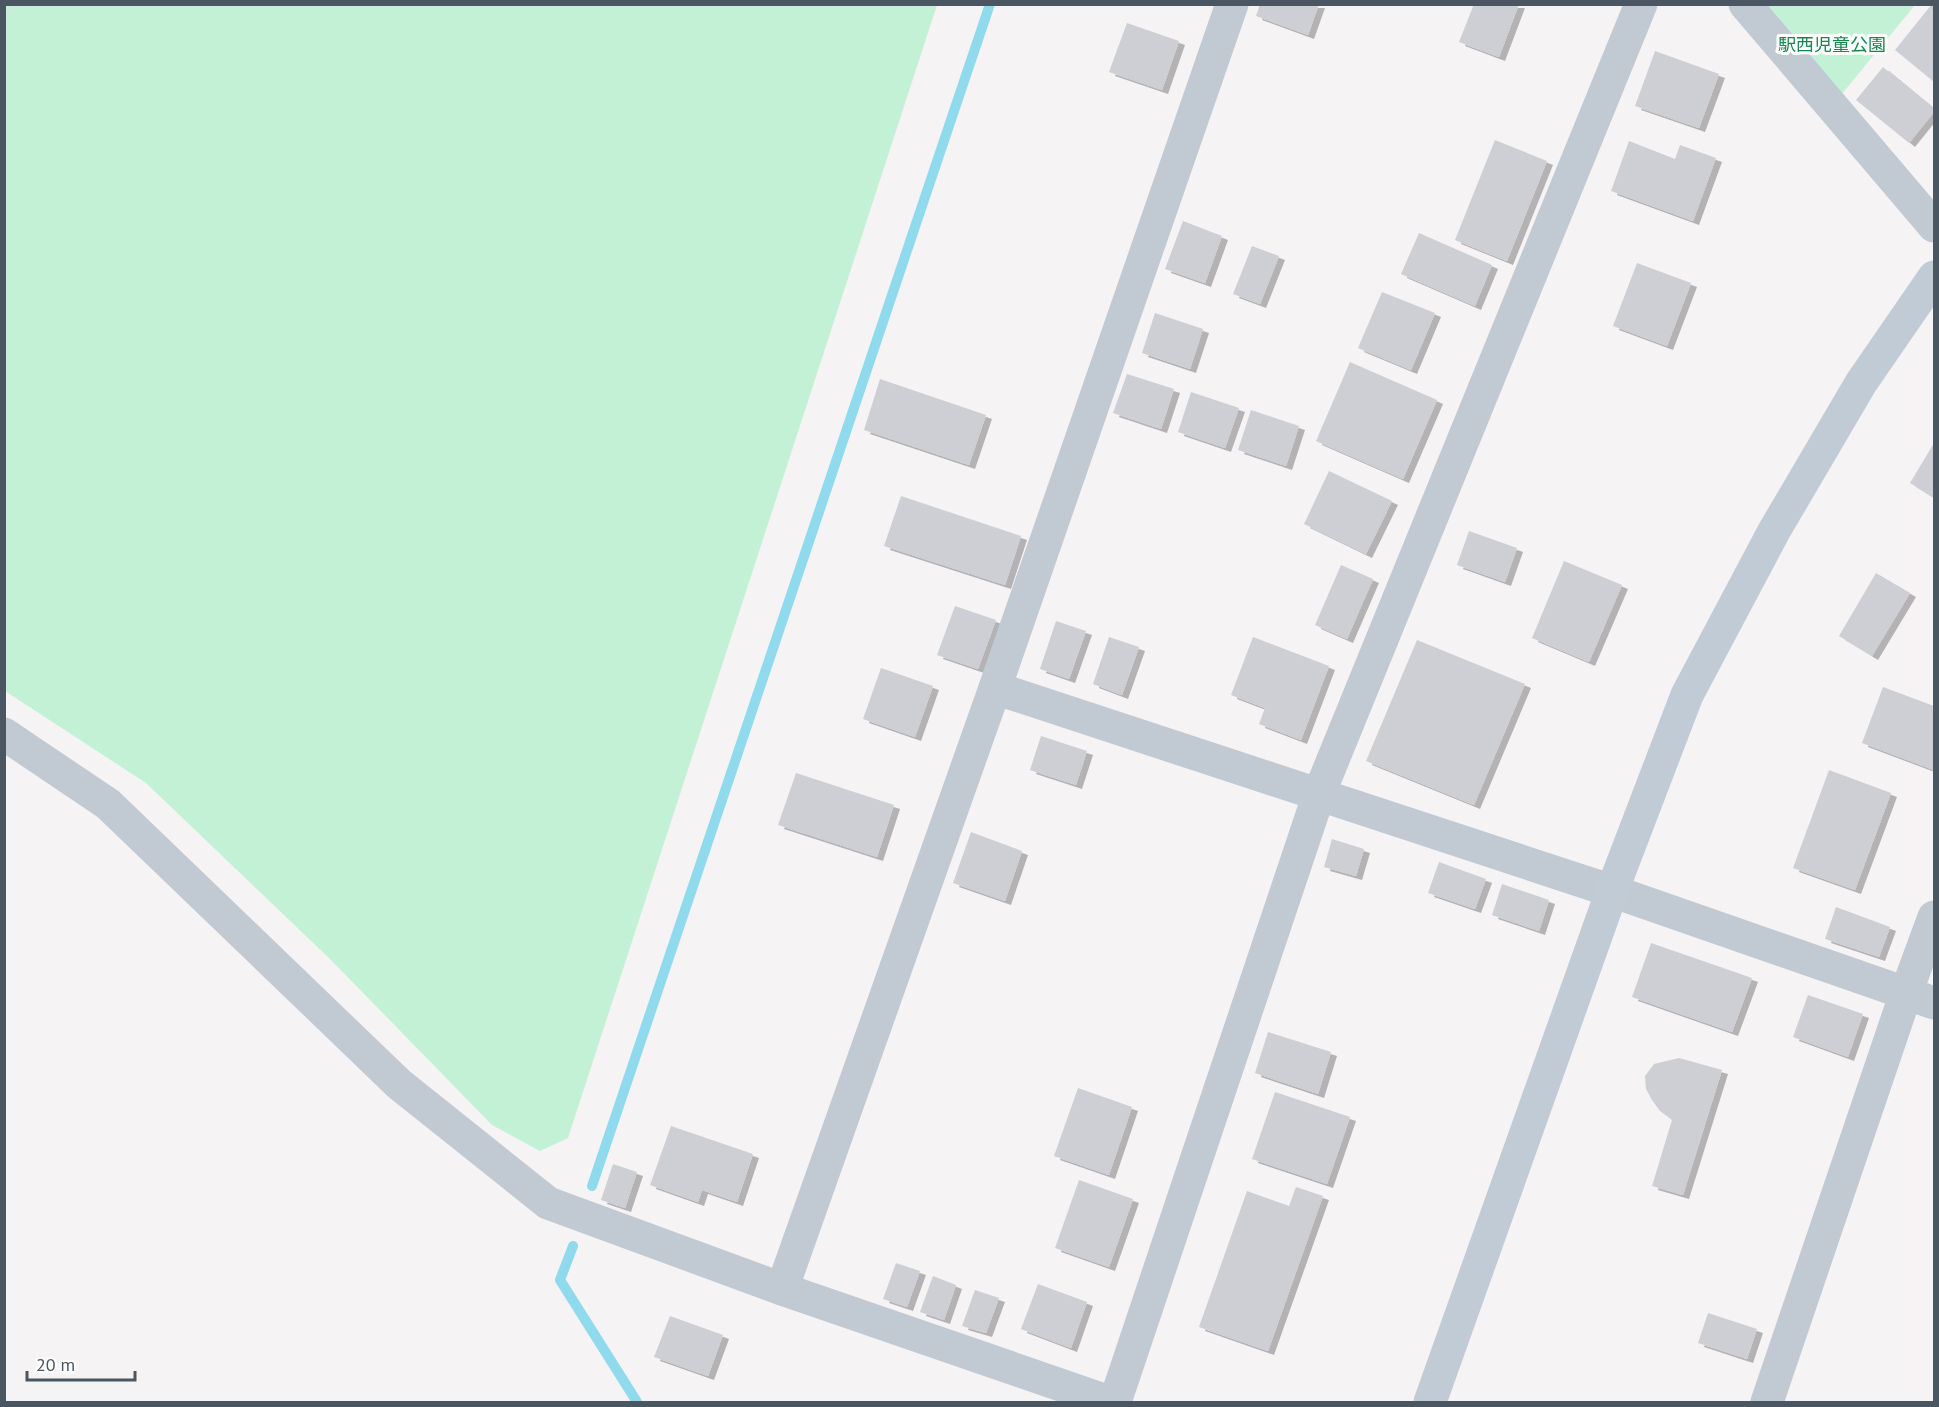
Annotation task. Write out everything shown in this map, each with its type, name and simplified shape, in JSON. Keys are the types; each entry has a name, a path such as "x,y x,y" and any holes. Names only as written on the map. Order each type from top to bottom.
{"street":[{"path":"782,1289 995,688 1233,4"},
{"path":"4,734 108,804 399,1084 548,1203 782,1289 1112,1402 1319,794 1641,4"},
{"path":"1745,4 1935,226"},
{"path":"1430,1402 1612,891 1688,694 1774,531 1861,383 1935,277"},
{"path":"995,688 1612,891 1920,998"},
{"path":"1767,1402 1920,998 1935,917"}],"green space":[{"path":"5,4 937,5 568,1138 540,1151 492,1125 331,960 146,783 5,691"},
{"name":"駅西児童公園","path":"1745,5 1915,5 1832,106"}],"building":[{"path":"1260,4 1319,4 1308,35 1256,16"},
{"path":"1474,4 1519,4 1499,57 1459,42"},
{"path":"1934,4 1934,82 1895,50"},
{"path":"1127,23 1179,41 1162,90 1109,72"},
{"path":"1655,51 1719,74 1699,128 1635,106"},
{"path":"1883,67 1934,109 1909,143 1856,100"},
{"path":"1495,140 1547,161 1507,261 1455,240"},
{"path":"1629,141 1675,159 1680,145 1716,158 1693,221 1611,191"},
{"path":"1183,221 1222,236 1205,283 1165,269"},
{"path":"1419,233 1492,265 1475,306 1401,274"},
{"path":"1252,246 1279,256 1260,304 1233,294"},
{"path":"1637,263 1691,283 1667,346 1613,326"},
{"path":"1382,292 1435,313 1411,370 1358,348"},
{"path":"1155,313 1203,329 1190,369 1142,353"},
{"path":"1350,362 1437,400 1403,479 1316,441"},
{"path":"1127,374 1174,389 1161,429 1113,413"},
{"path":"880,379 986,415 969,465 864,430"},
{"path":"1191,392 1239,408 1225,448 1178,432"},
{"path":"1251,410 1299,426 1286,466 1238,450"},
{"path":"1934,443 1934,498 1910,483"},
{"path":"1329,471 1392,501 1366,554 1304,524"},
{"path":"901,496 1021,536 1005,585 884,546"},
{"path":"1469,531 1517,548 1505,582 1457,565"},
{"path":"1564,561 1622,585 1589,662 1532,638"},
{"path":"1341,565 1373,579 1347,639 1315,625"},
{"path":"1876,573 1910,593 1872,656 1839,636"},
{"path":"955,606 996,620 978,669 937,655"},
{"path":"1056,621 1086,631 1069,679 1040,669"},
{"path":"1109,637 1139,647 1122,695 1093,684"},
{"path":"1253,637 1329,666 1301,740 1259,724 1265,708 1231,695"},
{"path":"1417,640 1525,684 1474,805 1366,761"},
{"path":"881,668 933,686 915,737 863,719"},
{"path":"1883,687 1934,706 1934,770 1862,743"},
{"path":"1041,736 1087,751 1076,785 1030,770"},
{"path":"1829,770 1891,793 1855,890 1793,868"},
{"path":"796,773 894,805 877,857 778,825"},
{"path":"971,832 1022,851 1005,901 953,883"},
{"path":"1332,839 1364,849 1356,876 1324,867"},
{"path":"1439,862 1486,879 1475,909 1428,893"},
{"path":"1502,884 1549,900 1539,931 1492,915"},
{"path":"1836,907 1890,927 1879,957 1825,939"},
{"path":"1651,943 1752,978 1732,1032 1632,997"},
{"path":"1808,995 1863,1014 1848,1057 1793,1037"},
{"path":"1268,1032 1331,1052 1318,1094 1255,1073"},
{"path":"1679,1058 1722,1070 1683,1195 1652,1186 1672,1120 1660,1111 1652,1100 1646,1089 1645,1076 1654,1064"},
{"path":"1078,1088 1132,1107 1109,1175 1054,1156"},
{"path":"1275,1092 1350,1117 1327,1184 1252,1159"},
{"path":"671,1126 753,1154 737,1202 702,1190 698,1202 650,1185"},
{"path":"613,1164 637,1172 625,1208 601,1200"},
{"path":"1079,1180 1133,1199 1109,1267 1055,1248"},
{"path":"1296,1187 1323,1196 1268,1351 1199,1327 1247,1191 1289,1206"},
{"path":"896,1263 920,1271 907,1307 883,1299"},
{"path":"933,1276 956,1285 944,1320 920,1312"},
{"path":"1038,1284 1087,1302 1071,1348 1021,1329"},
{"path":"975,1290 999,1298 986,1333 962,1326"},
{"path":"1708,1313 1757,1329 1747,1359 1698,1343"},
{"path":"670,1316 723,1335 708,1376 654,1357"}],"waterway":[{"path":"592,1186 990,4"},
{"path":"573,1246 560,1280 637,1402"}]}
